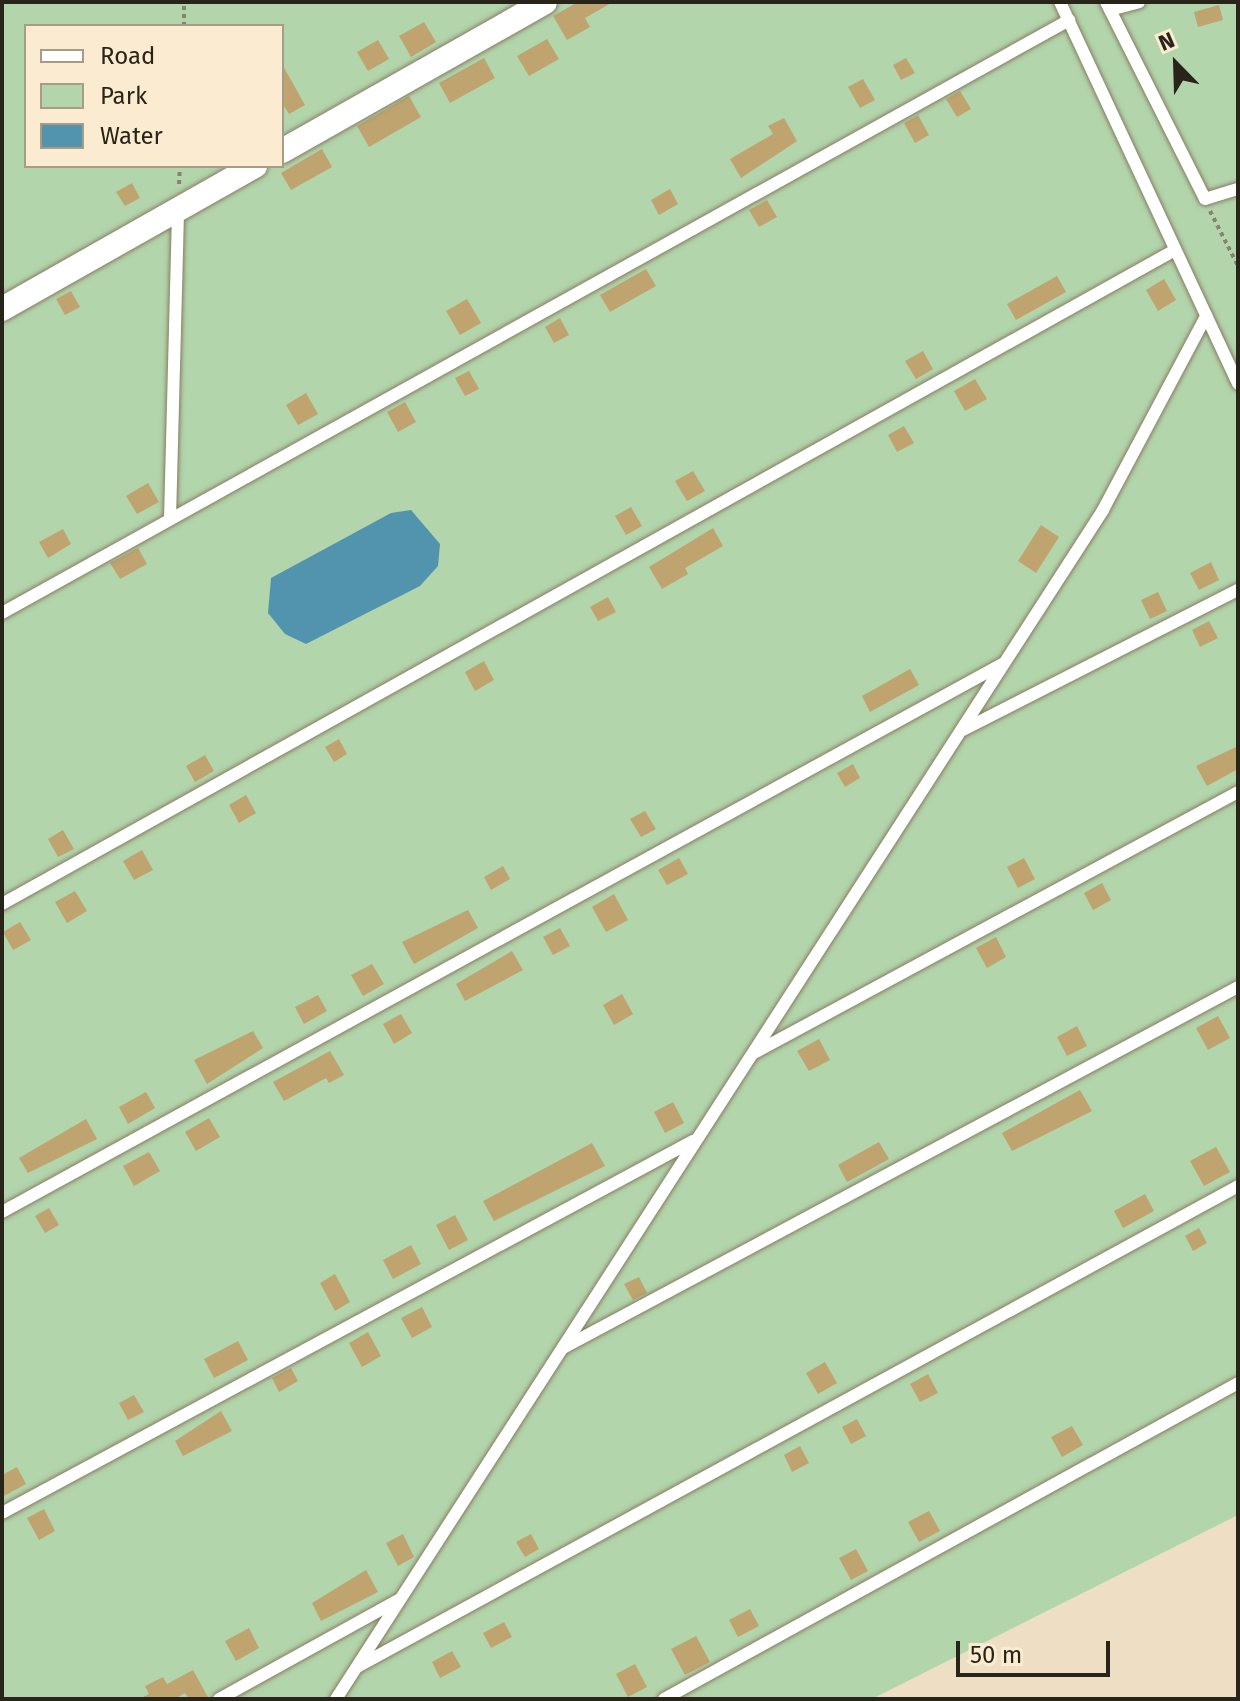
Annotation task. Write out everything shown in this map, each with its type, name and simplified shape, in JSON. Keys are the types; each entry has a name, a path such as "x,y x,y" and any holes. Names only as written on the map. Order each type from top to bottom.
{"street":[{"path":"284,150 545,2"},
{"path":"2,309 251,168"}],"lane":[{"path":"1060,2 1238,384"},
{"path":"1139,2 1108,6 1205,199 1238,189"},
{"path":"2,613 1069,20"},
{"path":"170,519 178,209"},
{"path":"2,904 1175,250"},
{"path":"336,1699 1103,510 1206,316"},
{"path":"960,731 1238,590"},
{"path":"2,1212 1004,663"},
{"path":"751,1055 1238,792"},
{"path":"561,1350 1238,987"},
{"path":"2,1513 696,1140"},
{"path":"355,1669 1238,1186"},
{"path":"664,1699 1238,1383"},
{"path":"219,1699 399,1599"}],"path":[{"path":"184,2 184,24"},
{"path":"1205,199 1238,266"}],"green space":[{"path":"2,2 1238,2 1238,1515 872,1699 2,1699"}],"water":[{"path":"411,510 440,544 438,566 420,586 306,644 285,634 268,613 271,578 391,513"}],"building":[{"path":"578,2 613,2 585,18 590,27 567,40 553,16"},
{"path":"1219,5 1223,20 1198,27 1194,12"},
{"path":"424,22 436,42 411,57 399,36"},
{"path":"547,39 559,59 529,76 517,56"},
{"path":"378,40 389,59 368,71 357,52"},
{"path":"484,58 495,78 450,103 439,83"},
{"path":"906,58 915,73 901,80 893,65"},
{"path":"284,68 305,105 289,114 284,106"},
{"path":"863,79 875,100 860,108 848,87"},
{"path":"960,91 971,109 957,117 946,99"},
{"path":"409,96 421,117 369,147 357,126"},
{"path":"918,115 929,135 915,143 904,123"},
{"path":"784,118 797,141 741,178 730,159 773,134 768,126"},
{"path":"322,149 332,167 291,190 281,173"},
{"path":"132,183 140,198 125,206 116,192"},
{"path":"670,189 678,204 659,215 651,200"},
{"path":"767,200 777,217 759,227 749,210"},
{"path":"646,269 656,286 610,312 600,295"},
{"path":"1057,276 1066,292 1016,320 1007,304"},
{"path":"1164,279 1176,300 1158,311 1146,290"},
{"path":"71,291 80,307 65,315 56,299"},
{"path":"467,299 481,323 460,335 446,311"},
{"path":"560,318 569,335 554,343 545,327"},
{"path":"923,351 933,369 916,379 905,361"},
{"path":"469,371 479,389 465,396 455,378"},
{"path":"975,379 987,399 965,411 954,391"},
{"path":"306,393 318,414 298,425 286,405"},
{"path":"405,402 416,422 398,432 387,412"},
{"path":"904,426 914,443 897,452 888,435"},
{"path":"693,471 705,491 687,501 675,481"},
{"path":"148,483 159,502 137,514 126,496"},
{"path":"631,507 642,526 626,535 615,516"},
{"path":"1041,525 1059,537 1036,573 1018,561"},
{"path":"713,528 723,546 685,568 688,574 662,589 649,567"},
{"path":"63,529 71,544 48,558 39,542"},
{"path":"138,548 147,564 120,579 110,563"},
{"path":"1211,562 1219,580 1199,590 1190,573"},
{"path":"1158,592 1167,611 1150,619 1141,600"},
{"path":"608,597 616,612 598,621 590,607"},
{"path":"1209,621 1218,638 1200,647 1192,630"},
{"path":"484,661 494,680 475,691 465,672"},
{"path":"910,669 919,685 870,712 862,696"},
{"path":"339,739 347,754 334,762 325,747"},
{"path":"1238,746 1238,769 1207,786 1196,766"},
{"path":"205,755 214,771 195,782 186,766"},
{"path":"853,764 860,778 845,787 837,773"},
{"path":"246,795 256,813 239,823 229,805"},
{"path":"645,811 656,829 641,837 630,819"},
{"path":"63,830 74,849 58,857 48,839"},
{"path":"142,850 153,870 134,880 123,861"},
{"path":"679,858 688,874 667,885 658,870"},
{"path":"1024,858 1035,879 1018,888 1007,867"},
{"path":"503,866 510,879 491,890 484,877"},
{"path":"1102,883 1111,900 1093,910 1084,893"},
{"path":"75,891 87,911 67,923 55,902"},
{"path":"614,894 628,920 606,932 592,907"},
{"path":"468,910 478,928 414,964 402,942"},
{"path":"20,922 31,940 13,950 3,932"},
{"path":"560,928 570,946 553,955 543,937"},
{"path":"996,937 1006,957 987,968 976,948"},
{"path":"512,951 523,970 465,1001 456,984"},
{"path":"372,964 384,984 363,996 351,975"},
{"path":"622,994 633,1014 614,1025 603,1005"},
{"path":"318,995 327,1011 304,1024 295,1007"},
{"path":"401,1014 412,1033 394,1044 383,1024"},
{"path":"1218,1016 1230,1038 1208,1050 1196,1028"},
{"path":"1077,1026 1087,1046 1067,1056 1057,1037"},
{"path":"253,1031 263,1048 207,1084 194,1060"},
{"path":"819,1039 830,1060 809,1071 797,1051"},
{"path":"330,1051 344,1075 329,1083 326,1078 284,1101 273,1082"},
{"path":"1080,1090 1092,1111 1012,1151 1002,1133"},
{"path":"146,1092 155,1108 128,1124 119,1107"},
{"path":"673,1102 684,1123 665,1133 654,1112"},
{"path":"209,1118 220,1137 196,1151 185,1132"},
{"path":"86,1119 97,1139 28,1173 19,1158"},
{"path":"879,1142 889,1159 847,1182 838,1165"},
{"path":"592,1143 605,1166 494,1221 483,1201"},
{"path":"1216,1147 1230,1172 1204,1186 1190,1161"},
{"path":"149,1152 160,1171 134,1186 123,1166"},
{"path":"1145,1194 1154,1211 1123,1228 1114,1211"},
{"path":"49,1208 59,1225 45,1233 35,1216"},
{"path":"455,1215 468,1240 449,1250 436,1225"},
{"path":"1199,1228 1207,1243 1193,1251 1185,1236"},
{"path":"411,1245 421,1264 393,1279 383,1260"},
{"path":"335,1274 350,1302 335,1311 320,1283"},
{"path":"639,1277 647,1293 633,1300 624,1284"},
{"path":"422,1307 432,1327 412,1338 401,1318"},
{"path":"368,1332 381,1356 362,1367 349,1343"},
{"path":"238,1341 248,1360 214,1378 204,1359"},
{"path":"825,1362 837,1383 818,1394 806,1373"},
{"path":"291,1368 298,1381 279,1392 272,1378"},
{"path":"928,1374 938,1393 920,1402 910,1384"},
{"path":"134,1395 144,1412 128,1420 119,1403"},
{"path":"221,1411 232,1431 183,1456 175,1441"},
{"path":"857,1419 866,1436 851,1444 842,1427"},
{"path":"1072,1426 1083,1445 1062,1457 1051,1437"},
{"path":"800,1446 809,1463 792,1472 784,1455"},
{"path":"17,1467 26,1484 2,1497 2,1475"},
{"path":"44,1509 55,1531 39,1540 27,1518"},
{"path":"929,1511 940,1531 919,1542 908,1522"},
{"path":"403,1534 414,1557 398,1566 386,1543"},
{"path":"531,1534 539,1549 525,1557 516,1542"},
{"path":"856,1549 868,1571 851,1580 839,1558"},
{"path":"366,1570 378,1592 321,1621 312,1603"},
{"path":"750,1609 759,1626 738,1637 729,1620"},
{"path":"504,1622 512,1637 491,1648 483,1633"},
{"path":"249,1628 259,1648 236,1661 225,1641"},
{"path":"696,1636 710,1662 685,1675 671,1649"},
{"path":"452,1651 461,1667 440,1678 432,1662"},
{"path":"635,1664 647,1687 628,1697 616,1674"},
{"path":"193,1670 209,1699 189,1699 185,1693 175,1699 139,1699 149,1694 145,1686 163,1677 167,1684"}]}
